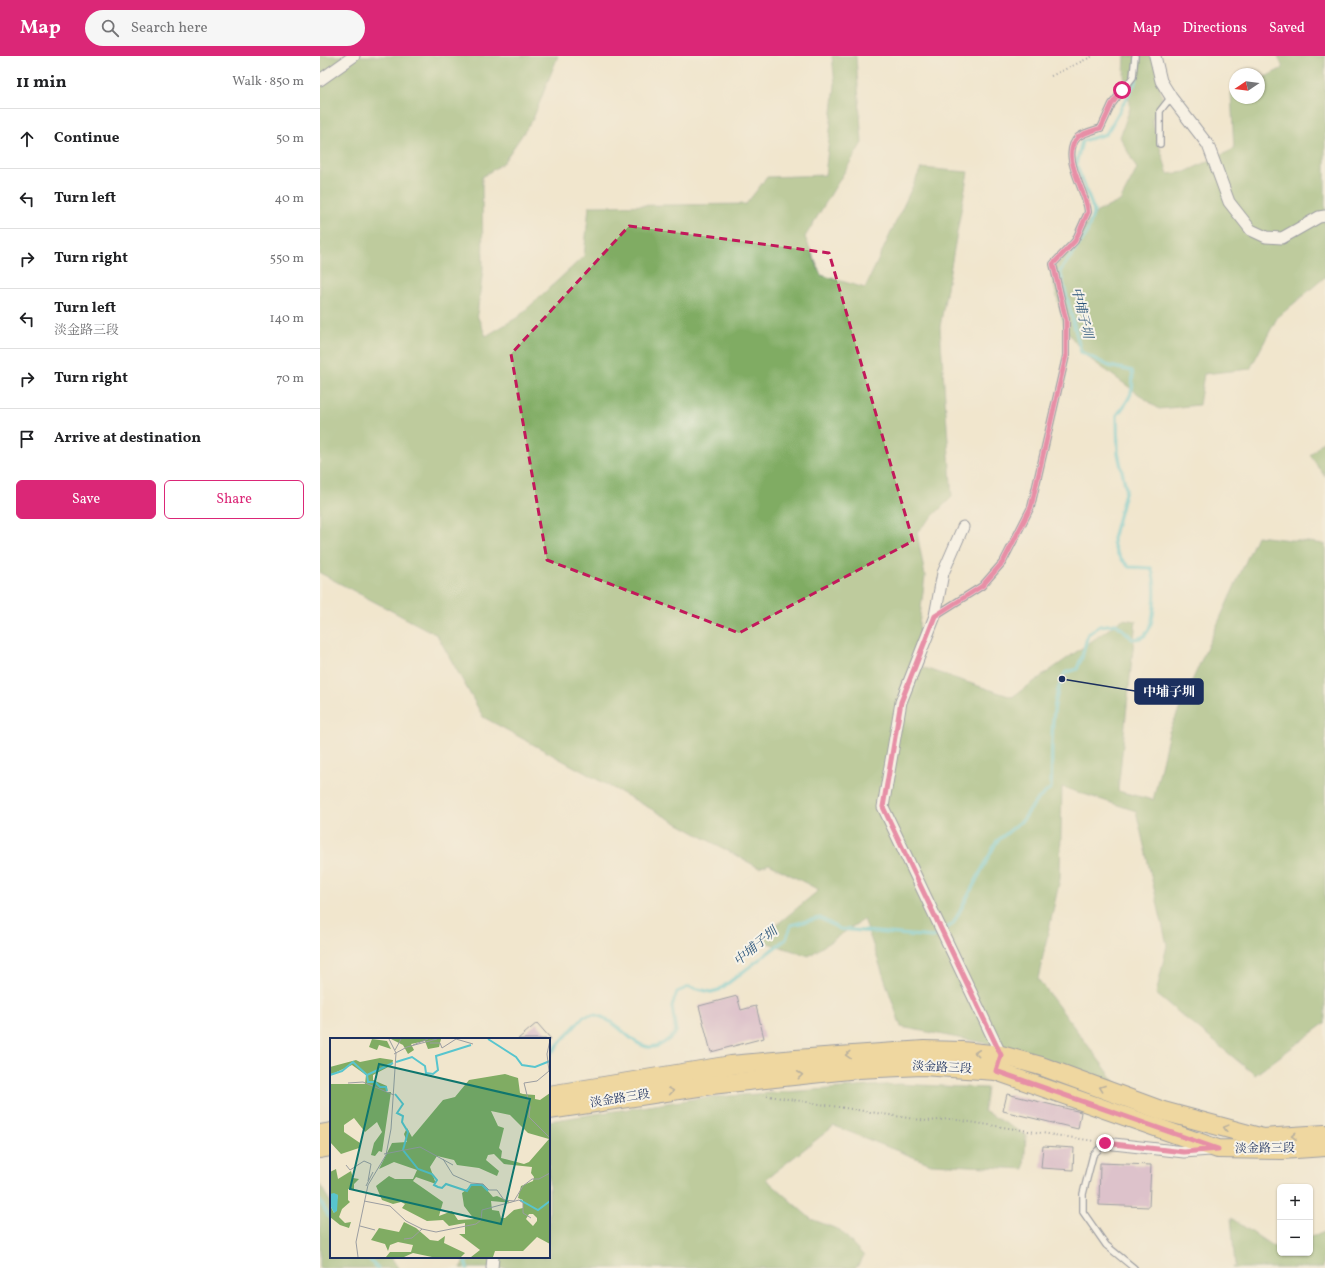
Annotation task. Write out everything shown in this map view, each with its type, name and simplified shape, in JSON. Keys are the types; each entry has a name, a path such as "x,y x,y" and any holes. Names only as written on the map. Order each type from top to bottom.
{"main road":[{"name":"淡金路三段","path":"550,1094 731,1065 924,1050 962,1051 999,1063 1218,1149 1282,1150 1325,1147"},
{"name":"淡金路三段","path":"550,1110 711,1085 858,1069 999,1063 1041,1066 1163,1111 1263,1138 1325,1134"},
{"path":"320,1134 330,1132"},
{"path":"320,1149 330,1147"}],"street":[{"path":"320,80 354,56"},
{"path":"1156,56 1161,81 1171,97 1208,145 1230,202 1251,230 1266,237 1282,238 1319,217 1325,216"},
{"path":"963,527 943,573 935,616 901,702 883,807 999,1063"},
{"path":"1105,1143 1184,1152 1218,1149 1263,1138"},
{"path":"492,1268 493,1258"}],"lane":[{"path":"935,616 982,586 1003,562 1031,507 1066,356 1066,320 1053,264 1075,241 1088,212 1072,165 1072,147 1078,137 1101,128 1112,104 1133,77 1135,56"},
{"path":"1160,144 1160,111 1171,97"},
{"path":"1105,1143 1093,1155 1083,1194 1083,1212 1106,1245 1134,1268"}],"path":[{"path":"1051,76 1093,56"},
{"path":"756,1094 927,1121 950,1118 1105,1143"}],"highlighted area":[{"path":"629,226 829,253 913,541 739,633 547,560 511,354"}],"green space":[{"path":"320,56 558,56 533,119 503,163 482,177 483,270 477,315 486,336 518,317 584,256 589,206 746,204 767,177 825,175 835,85 832,56 856,56 862,143 805,237 821,275 865,288 921,168 968,172 940,327 952,497 917,532 925,576 919,625 921,667 1012,697 1123,619 1136,621 1118,791 1153,800 1169,732 1257,536 1325,544 1325,1023 1255,1075 1156,994 1167,945 1136,811 1062,787 1060,879 1038,979 1117,1084 1006,1047 901,1027 864,919 809,956 758,940 819,890 769,864 759,868 483,717 437,635 320,573"},
{"path":"1125,56 1154,56 1162,98 1152,121 1168,174 1185,172 1234,149 1232,104 1265,104 1265,77 1283,68 1278,56 1325,56 1325,277 1277,318 1250,369 1204,374 1199,405 1159,409 1086,356 1065,329 1051,274 1077,236 1097,212 1120,201 1137,169 1120,137 1130,108 1124,76"},
{"path":"1325,439 1325,477 1310,455"},
{"path":"899,1084 987,1088 984,1111 1026,1135 1024,1169 931,1164 834,1126 766,1179 811,1219 840,1230 864,1256 856,1268 460,1268 465,1258 550,1258 550,1121 700,1098"},
{"path":"320,1185 330,1201 330,1258 392,1258 398,1268 320,1268"},
{"path":"1231,1218 1274,1247 1277,1246 1277,1256 1313,1256 1313,1236 1325,1232 1323,1268 1232,1268 1235,1266"}],"building":[{"path":"737,996 741,1010 756,1006 764,1038 711,1052 699,1006"},
{"path":"537,1023 551,1039 550,1038 519,1038"},
{"path":"1007,1094 1081,1112 1078,1129 1003,1111"},
{"path":"1043,1146 1074,1148 1073,1170 1041,1168"},
{"path":"1100,1163 1151,1165 1149,1207 1099,1205"}],"waterway":[{"name":"中埔子圳","path":"550,1054 584,1016 592,1015 596,1015 607,1020 644,1046 653,1047 664,1043 676,1032 672,1006 677,992 689,987 711,992 719,990 786,939 791,925 820,918 840,929 933,937 953,924 997,841 1023,820 1036,801 1051,788 1052,729 1056,699 1065,673 1077,669 1088,634 1100,626 1116,624 1132,639 1143,637 1148,630 1153,613 1155,593 1151,568 1129,567 1120,558 1113,543 1126,489 1118,453 1117,415 1128,399 1132,389 1132,371 1109,366 1081,352 1060,271 1086,235 1094,211 1076,164 1082,141 1106,134 1136,81 1139,56"},
{"path":"320,1201 330,1218"},
{"path":"368,1258 378,1268"},
{"name":"中埔子圳","path":"467,1268 465,1262 470,1258"}],"place":[{"name":"中埔子圳","path":"1062,679"}],"route":[{"path":"1105,1143 1184,1152 1218,1149 996,1071 1001,1055 883,807 901,702 935,616 960,598 982,586 1003,562 1031,507 1066,356 1066,320 1064,307 1055,278 1053,264 1075,241 1088,212 1088,208 1072,165 1072,147 1078,137 1101,128 1112,104 1122,90"}]}
